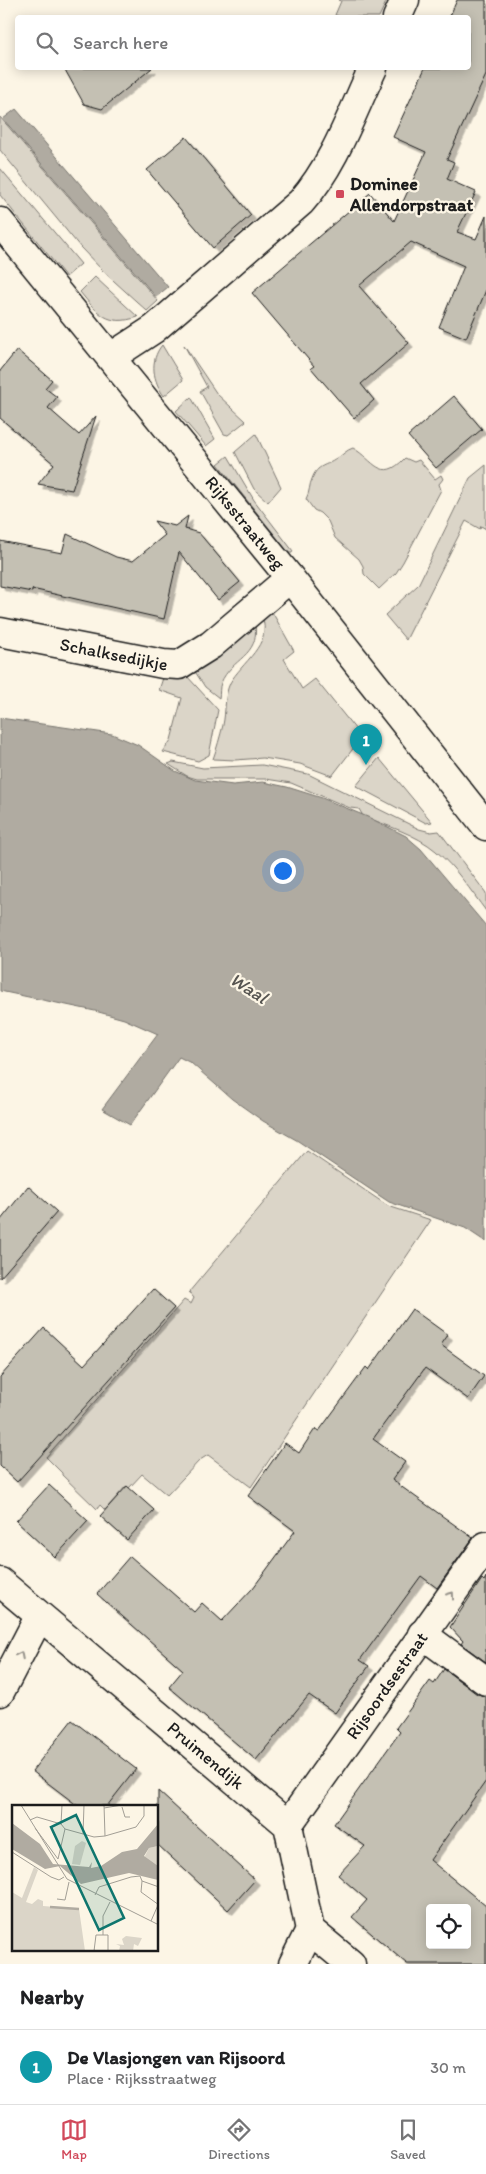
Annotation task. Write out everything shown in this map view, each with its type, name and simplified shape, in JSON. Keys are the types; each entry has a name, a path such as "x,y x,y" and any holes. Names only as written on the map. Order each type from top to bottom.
{"street":[{"path":"398,15 405,0"},
{"path":"111,357 154,329 301,202 313,188 326,167 372,70"},
{"name":"Rijksstraatweg","path":"0,222 290,578 486,826"},
{"name":"Schalksedijkje","path":"0,632 162,664 179,665 211,645 290,578"},
{"name":"Rijsoordsestraat","path":"288,1825 486,1546"},
{"name":"Pruimendijk","path":"0,1582 39,1617 288,1825"},
{"path":"0,1692 39,1617"},
{"path":"422,1634 486,1681"},
{"path":"288,1825 310,1930 293,1964"},
{"path":"310,1930 351,1964"}],"shaded area":[{"path":"339,0 387,0 380,15 335,15 341,1"},
{"path":"0,117 158,301 147,311 81,248 0,150"},
{"path":"0,168 81,264 66,277 0,195"},
{"path":"95,277 138,317 128,320 111,319 92,307 80,292"},
{"path":"162,345 183,380 164,396 157,384 154,371 155,358"},
{"path":"184,345 217,394 246,421 228,435 224,434 200,391 207,387"},
{"path":"191,397 215,439 206,446 176,411"},
{"path":"256,434 281,487 268,502 254,489 235,452"},
{"path":"353,448 372,463 384,469 397,466 405,458 414,462 419,460 435,479 441,475 443,479 439,484 441,490 403,562 396,573 379,589 364,574 363,566 359,559 335,538 328,521 314,510 306,499 314,474 322,466"},
{"path":"228,456 254,500 293,551 292,553 289,553 218,464"},
{"path":"486,465 486,529 481,526 480,529 466,521 406,640 385,615 418,585 470,478"},
{"path":"271,610 294,651 284,659 302,689 315,679 365,741 359,741 332,776 300,764 263,758 213,759 223,725 230,683 260,644 264,627 262,617"},
{"path":"255,624 253,644 249,651 226,675 220,685 219,698 205,687 194,670"},
{"path":"165,672 186,675 218,710 209,755 198,761 163,752 171,740 182,698 159,690"},
{"path":"379,758 432,822 426,823 356,786"},
{"path":"173,762 203,768 262,765 308,774 419,829 431,832 439,831 486,893 486,911 457,872 436,851 410,835 363,816 359,809 350,808 291,783 266,779 197,779 187,776 168,764"},
{"path":"307,1151 388,1206 431,1220 251,1487 208,1455 200,1460 167,1495 142,1474 129,1488 126,1486 105,1510 100,1505 97,1509 46,1457 184,1300 191,1304 194,1298 189,1292"}],"water":[{"path":"16,109 168,287 156,297 3,119"},
{"name":"Waal","path":"0,718 112,734 138,745 175,771 195,780 233,785 263,782 287,787 322,798 370,818 406,836 421,849 486,926 486,1242 465,1228 389,1202 298,1141 263,1121 232,1099 191,1063 179,1057 130,1125 102,1109 158,1034 124,1019 95,1011 0,991"}],"building":[{"path":"457,0 486,0 486,75 447,159 454,162 447,179 476,192 457,232 476,239 486,216 486,290 466,338 439,327 464,266 411,242 359,286 409,343 361,384 374,400 354,418 311,368 314,366 252,293 370,193 394,221 426,152 393,137 424,70 471,70 471,15 450,15"},
{"path":"65,70 150,70 102,109 84,104"},
{"path":"186,137 251,215 213,248 147,170"},
{"path":"17,350 52,380 45,388 57,397 48,408 79,435 96,416 72,490 38,484 54,464 0,418 0,371"},
{"path":"454,396 482,429 436,468 408,436"},
{"path":"188,516 185,529 199,533 240,582 218,600 179,552 164,619 32,589 32,592 0,586 0,541 62,553 67,534 116,557 133,561 165,535 154,521 175,526"},
{"path":"28,1186 57,1212 0,1278 0,1221"},
{"path":"153,1289 174,1308 17,1482 0,1466 0,1377 44,1328 84,1365"},
{"path":"412,1309 448,1335 441,1345 484,1376 468,1399 425,1368 373,1439 405,1462 392,1480 473,1538 437,1588 421,1576 360,1660 369,1666 335,1713 309,1695 256,1760 169,1687 183,1670 97,1594 130,1556 194,1612 202,1603 222,1621 253,1588 295,1531 248,1496 285,1443 299,1453 315,1429 319,1431 366,1367 369,1370"},
{"path":"49,1485 88,1521 55,1557 16,1521"},
{"path":"127,1486 154,1510 127,1540 100,1516"},
{"path":"486,1577 486,1662 461,1644 463,1641 450,1627 482,1579 484,1581"},
{"path":"444,1669 477,1694 486,1696 486,1781 430,1860 486,1906 486,1964 407,1964 352,1917 367,1900 338,1875 365,1846 334,1824 400,1732 396,1728 430,1681 434,1684"},
{"path":"72,1720 136,1769 108,1805 77,1805 32,1771"},
{"path":"158,1791 255,1880 228,1910 159,1846"}],"place":[{"name":"Dominee Allendorpstraat","path":"340,194"},
{"name":"De Vlasjongen van Rijsoord","path":"366,765"}]}
